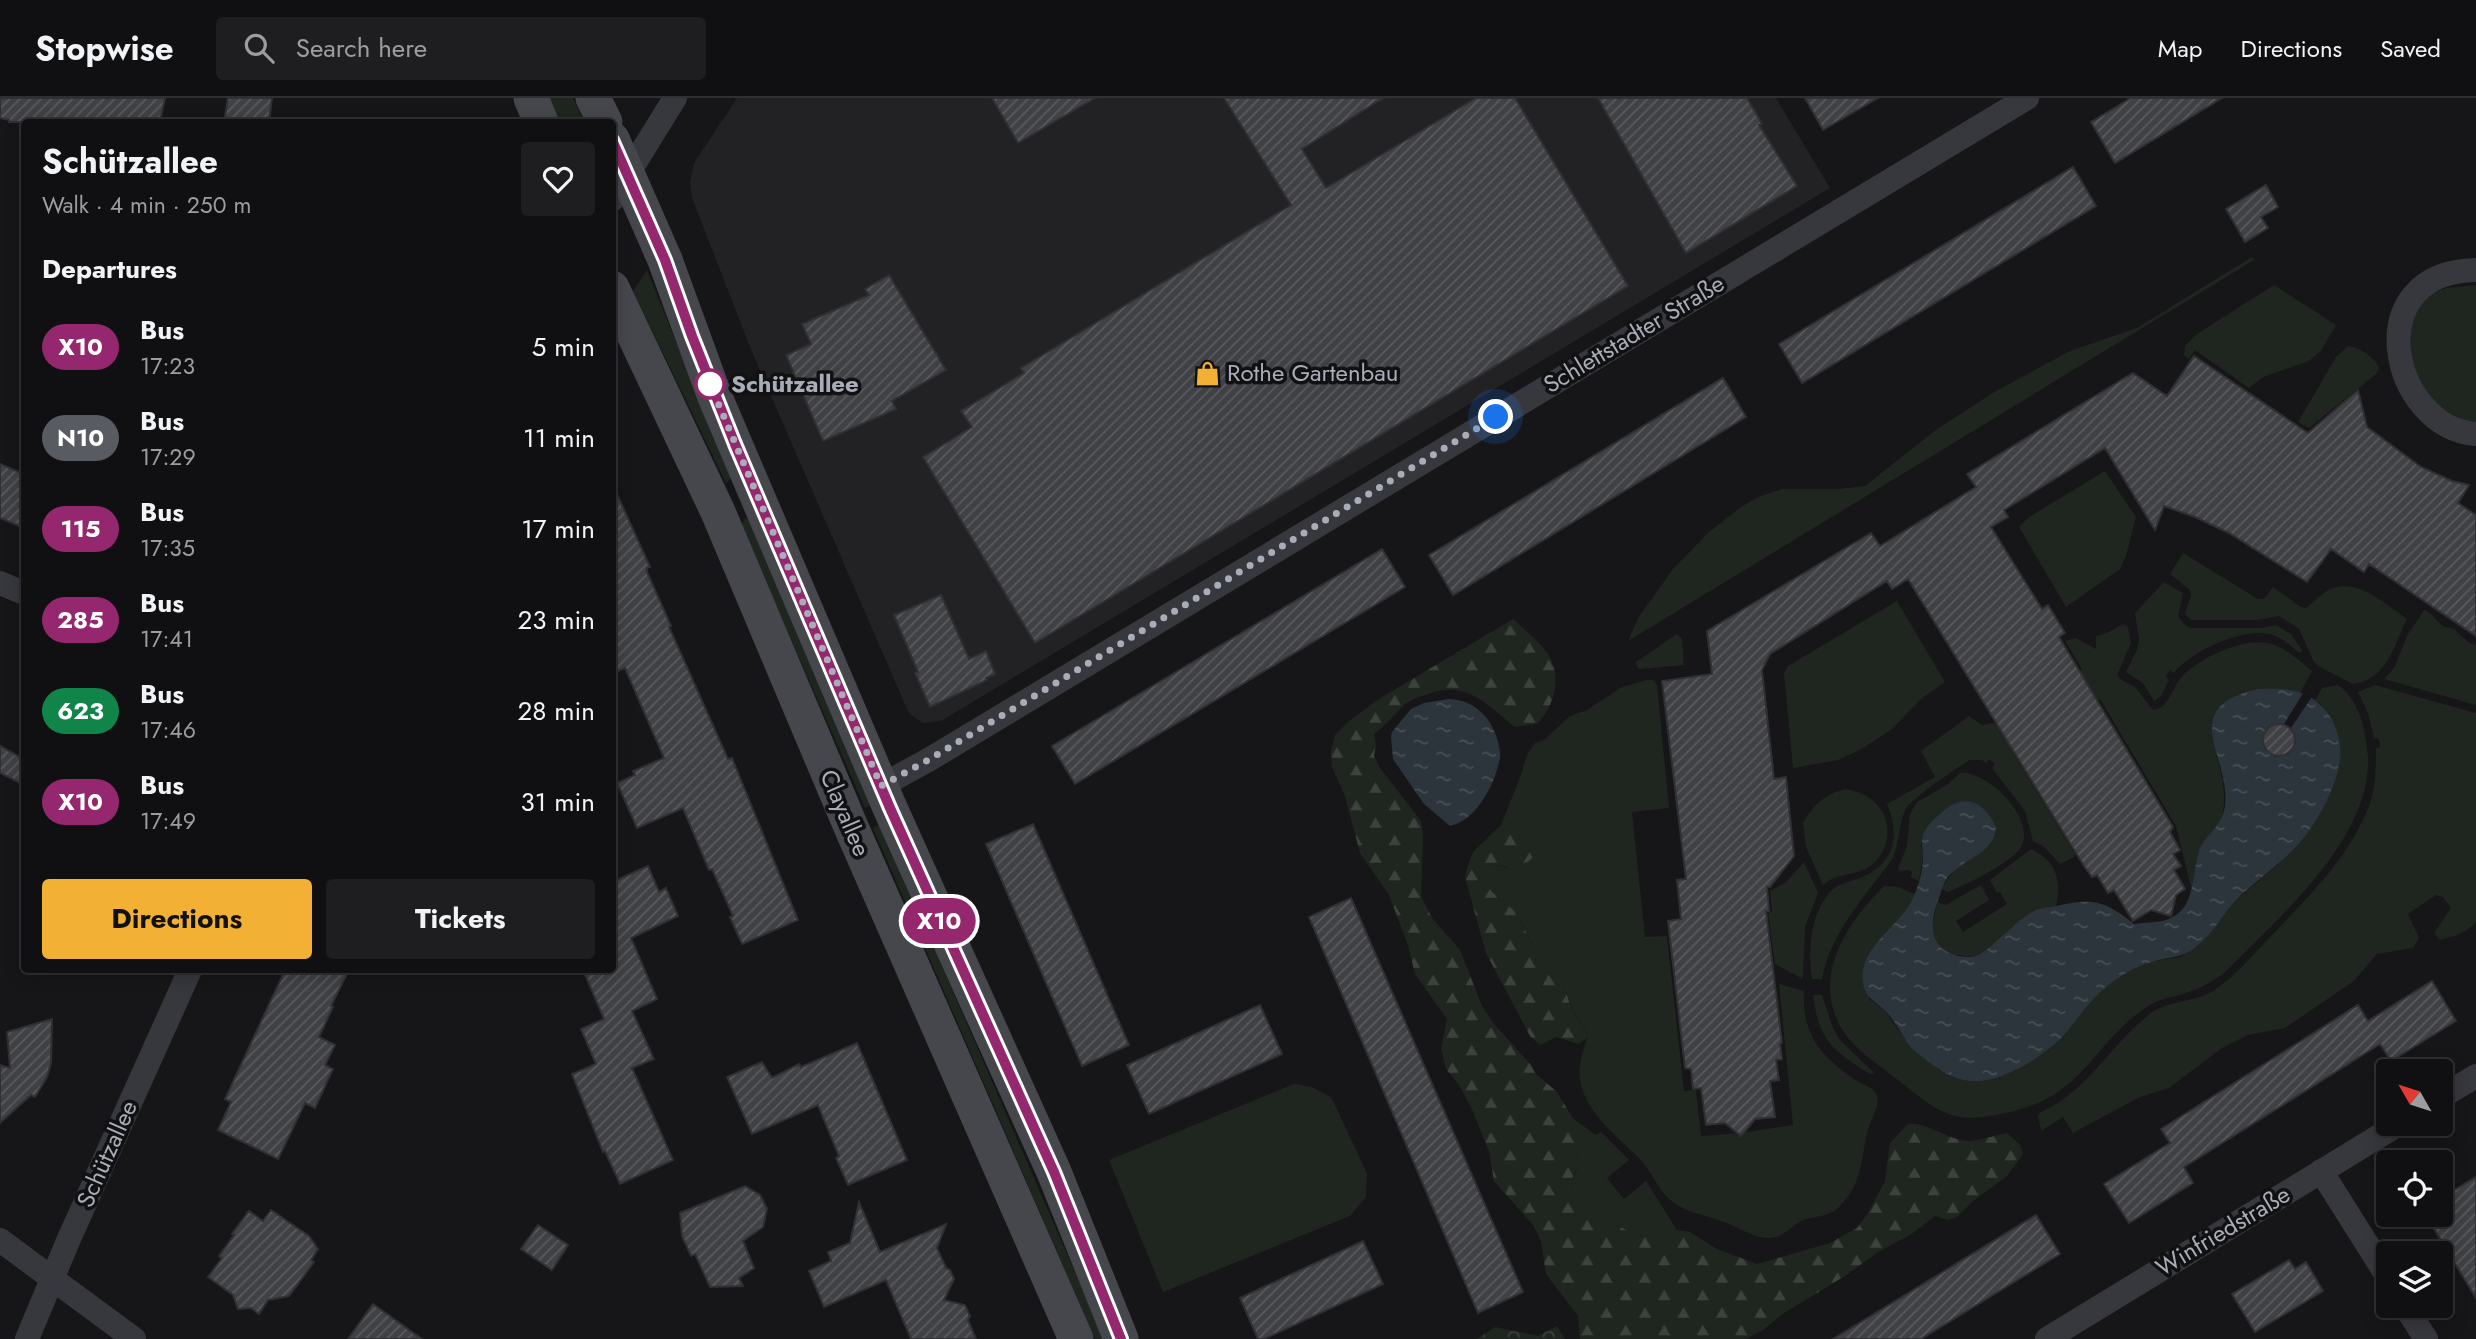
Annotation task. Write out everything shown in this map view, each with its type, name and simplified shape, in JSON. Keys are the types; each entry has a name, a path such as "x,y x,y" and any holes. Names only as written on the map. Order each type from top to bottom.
{"main road":[{"path":"531,98 540,119"},
{"path":"593,98 604,119"},
{"name":"Clayallee","path":"616,163 620,187 665,260 715,397 881,786 1054,1172 1121,1339"},
{"name":"Clayallee","path":"616,296 718,512 850,827 1076,1339"}],"street":[{"path":"620,187 675,98"},
{"name":"Schlettstadter Straße","path":"881,786 2026,98"},
{"path":"2476,270 2437,278 2419,288 2406,305 2399,323 2398,346 2411,388 2422,404 2437,420 2465,433 2476,434"},
{"path":"0,583 21,592"},
{"name":"Schützallee","path":"27,1339 189,973"},
{"path":"2454,1089 2476,1076"},
{"name":"Winfriedstraße","path":"2047,1339 2379,1136"},
{"path":"2322,1171 2376,1258"},
{"path":"0,1240 134,1339"},
{"path":"2413,1318 2426,1339"}],"shaded area":[{"path":"737,98 1776,98 1830,188 941,721 923,723 907,709 752,352 692,198 690,182 694,163"}],"green space":[{"path":"549,98 573,98 583,119 558,119"},
{"path":"2252,257 2254,260 1628,641 1638,618 1673,569 1709,532 1741,507 1758,497 1782,489 1865,486 1937,429 1996,391 2070,351 2137,328"},
{"path":"647,270 731,478 726,483 633,291"},
{"path":"2274,285 2336,325 2321,351 2309,361 2263,377 2249,388 2195,350 2189,359 2184,355 2185,346 2197,334"},
{"path":"2476,285 2476,422 2467,422 2434,405 2413,370 2409,324 2427,296 2446,288"},
{"path":"2348,346 2362,351 2374,360 2379,368 2376,374 2309,428 2298,422 2336,357"},
{"path":"2105,471 2136,517 2126,556 2120,569 2066,607 2019,527 2029,517"},
{"path":"745,518 749,520 872,805 865,808 741,525"},
{"path":"2183,553 2258,599 2264,599 2273,587 2306,608 2330,589 2353,587 2373,595 2407,619 2382,669 2365,681 2353,684 2314,662 2299,629 2279,616 2257,620 2191,620 2185,614 2190,590 2170,574"},
{"path":"2164,582 2183,593 2178,616 2186,626 2260,628 2276,625 2291,634 2303,652 2298,652 2282,639 2270,634 2246,634 2232,638 2204,649 2174,673 2170,670 2166,677 2169,680 2161,696 2154,701 2143,683 2126,672 2139,640 2135,613"},
{"path":"1897,601 1945,682 1922,698 1892,729 1860,750 1838,760 1793,768 1784,673 1788,666"},
{"path":"2424,610 2442,626 2454,629 2468,642 2476,645 2476,705 2384,679 2394,668 2407,636"},
{"path":"1513,619 1536,640 1553,663 1556,682 1552,700 1537,724 1515,727 1474,696 1452,690 1440,691 1405,704 1374,734 1374,756 1380,768 1421,821 1421,896 1432,918 1460,950 1482,1006 1493,1023 1535,1073 1557,1092 1586,1140 1585,1153 1574,1173 1571,1186 1578,1199 1598,1215 1632,1233 1642,1236 1677,1230 1690,1232 1717,1249 1757,1264 1830,1243 1857,1228 1885,1181 1890,1143 1908,1124 1923,1126 1968,1141 2007,1133 2020,1145 2023,1154 2007,1176 1973,1201 1957,1217 1948,1220 1935,1216 1910,1235 1878,1252 1746,1339 1580,1339 1578,1316 1546,1274 1541,1241 1533,1225 1494,1181 1489,1151 1471,1107 1446,1069 1441,1049 1447,1019 1415,974 1408,945 1389,895 1360,853 1345,796 1332,767 1331,751 1335,735 1349,721 1379,699"},
{"path":"2123,624 2128,627 2131,643 2117,675 2135,687 2153,710 2166,702 2180,679 2197,664 2232,647 2256,642 2267,643 2291,654 2312,671 2300,693 2258,689 2216,754 2223,784 2224,804 2219,823 2200,849 2192,891 2176,826 2100,699 2095,701 2077,672 2082,669 2065,641 2076,638 2096,649 2096,636"},
{"path":"1677,634 1682,639 1684,665 1640,669 1637,667 1636,662"},
{"path":"1653,680 1657,685 1669,808 1632,812 1645,937 1667,936 1684,1091 1696,1090 1701,1136 1793,1125 1779,984 1804,991 1807,1021 1817,1044 1824,1054 1845,1072 1874,1090 1878,1099 1866,1136 1859,1175 1848,1196 1834,1211 1803,1220 1776,1237 1755,1235 1686,1210 1674,1203 1664,1194 1640,1159 1596,1114 1583,1092 1579,1074 1588,1034 1571,1007 1561,975 1534,949 1521,921 1511,908 1492,892 1482,877 1484,866 1501,865 1507,869 1513,822 1501,825 1528,753 1535,743 1544,740 1570,716 1587,710 1622,687"},
{"path":"2338,685 2354,703 2361,718 2368,765 2362,797 2350,826 2333,854 2290,907 2222,975 2198,989 2161,1000 2145,1008 2127,1022 2086,1067 2057,1093 2038,1103 1992,1116 1975,1118 1948,1114 1924,1100 1867,1056 1843,1031 1834,1011 1830,991 1831,972 1837,953 1857,917 1870,901 1884,886 1898,887 1915,894 1889,931 1869,999 1885,1011 1910,1046 1944,1073 2014,1071 2049,1050 2094,995 2137,967 2180,957 2198,945 2237,899 2279,864 2321,704 2315,700 2322,688"},
{"path":"2375,685 2476,713 2476,921 2465,931 2440,940 2434,933 2451,908 2443,897 2436,895 2408,914 2419,938 2413,948 2377,954 2354,981 2285,1028 2248,1035 2222,1048 2169,1088 2140,1097 2073,1133 2063,1117 2041,1131 2038,1115 2041,1112 2073,1092 2123,1038 2151,1013 2167,1005 2208,993 2230,978 2339,860 2361,825 2373,792 2379,739 2374,738 2368,713 2358,692"},
{"path":"1969,716 1982,725 1998,722 2016,750 2013,753 2076,856 2060,864 2043,846 2033,841 2025,811 1992,768 1995,764 1989,759 1986,763 1982,760 1970,760 1908,805 1901,822 1893,858 1841,930 1826,962 1822,979 1812,979 1812,936 1821,905 1835,888 1864,876 1882,863 1892,846 1894,836 1887,804 1935,777 1921,751"},
{"path":"1960,773 1983,779 2007,798 2022,823 2024,836 2021,847 2009,859 1988,873 1948,892 1942,889 1953,872 1994,839 1996,827 1987,812 1921,844 1923,856 1919,881 1911,877 1912,872 1909,870 1900,871 1898,868 1907,846 1910,814 1917,802 1947,785"},
{"path":"1845,789 1863,794 1877,805 1887,823 1887,839 1881,854 1870,866 1832,879 1823,885 1806,847 1803,823 1820,801"},
{"path":"1507,822 1524,827 1534,839 1538,851 1529,861 1514,870 1501,865 1484,866 1482,877 1492,892 1517,913 1534,949 1561,975 1571,1008 1588,1034 1579,1044 1556,1037 1540,1045 1530,1036 1486,953 1465,877 1474,851"},
{"path":"880,824 1104,1339 1095,1339 873,828"},
{"path":"2031,849 2046,859 2055,872 2058,888 2056,906 2032,911 1988,949 1974,957 1949,954 1938,946 1932,929 1937,902 1945,905 1981,885 1989,900 1956,921 1963,932 2007,904 1990,880"},
{"path":"1804,862 1818,893 1805,927 1803,979 1775,964 1768,913 1772,911 1770,891 1786,882"},
{"path":"1813,995 1822,995 1840,1040 1874,1073 1870,1074 1857,1066 1829,1043 1819,1023"},
{"path":"1294,1084 1312,1087 1331,1097 1367,1173 1366,1197 1350,1216 1163,1292 1109,1160"},
{"path":"1571,1117 1596,1135 1601,1132 1629,1160 1607,1178 1624,1199 1646,1181 1677,1230 1642,1236 1632,1233 1598,1215 1578,1199 1571,1186 1585,1146"},
{"path":"1557,1326 1565,1339 1477,1339 1495,1327 1538,1336"}],"water":[{"path":"2258,689 2295,691 2316,701 2332,719 2340,742 2339,765 2331,792 2313,825 2292,851 2238,898 2197,946 2180,955 2141,966 2115,980 2096,996 2056,1043 2019,1068 1990,1079 1969,1081 1950,1075 1911,1047 1891,1018 1866,993 1863,970 1873,948 1913,898 1922,867 1923,837 1933,820 1956,803 1964,801 1985,810 1996,827 1995,836 1984,850 1953,871 1943,885 1935,909 1933,930 1940,947 1948,952 1958,956 1975,956 2033,911 2069,903 2098,903 2134,924 2166,920 2176,915 2188,900 2199,851 2217,826 2225,806 2225,787 2213,736 2213,721 2219,708 2233,697"},
{"path":"1449,699 1467,703 1487,718 1495,733 1500,754 1494,779 1483,800 1468,816 1450,826 1424,804 1393,759 1391,737 1411,709 1424,703"}],"pier":[{"path":"2305,690 2313,695 2291,728 2296,743 2289,754 2276,757 2265,750 2262,737 2269,726 2284,724"}],"building":[{"path":"0,98 165,98 161,119 21,119 21,122 9,122 0,118"},
{"path":"228,98 272,98 269,119 224,119"},
{"path":"992,98 1095,98 1018,143"},
{"name":"Rothe Gartenbau","path":"1224,98 1383,98 1302,149 1326,188 1476,98 1515,98 1628,286 1035,643 923,457 972,427 961,411 1024,373 1021,368 1291,205"},
{"path":"1598,98 1747,98 1762,124 1759,125 1797,186 1686,253"},
{"path":"1805,98 1878,98 1823,130"},
{"path":"2131,98 2222,98 2115,163 2091,122"},
{"path":"2073,167 2096,206 1802,383 1779,344"},
{"path":"2266,185 2278,207 2261,217 2268,228 2245,242 2226,209"},
{"path":"889,275 946,370 892,401 896,409 823,441 786,355 811,344 802,324 869,295 865,289"},
{"path":"2194,356 2308,433 2358,390 2367,427 2421,467 2452,481 2469,485 2458,503 2476,515 2476,636 2369,564 2364,572 2331,549 2307,582 2229,533 2164,506 2155,530 2105,448 2004,510 2008,517 1991,527 2042,609 2048,605 2065,633 2059,637 2173,827 2170,832 2180,850 2173,854 2181,866 2174,870 2185,889 2176,895 2171,916 2151,910 2133,921 2114,890 2108,893 2097,875 2092,877 2084,866 1908,579 1892,589 1887,581 1770,654 1762,670 1774,779 1786,777 1794,856 1770,887 1767,887 1769,911 1766,911 1782,1043 1782,1059 1776,1060 1779,1080 1770,1081 1775,1117 1755,1119 1741,1136 1725,1123 1706,1125 1701,1088 1693,1089 1691,1069 1685,1068 1668,921 1681,919 1677,880 1686,879 1662,681 1712,674 1707,631 1871,533 1880,546 1976,487 1967,474 2133,373 2167,396"},
{"path":"1723,378 1746,417 1453,595 1429,555"},
{"path":"0,464 21,473 21,527 0,518"},
{"path":"616,492 650,567 647,572 671,626 669,627 728,759 732,758 798,920 742,944 730,917 733,916 712,869 709,870 683,808 637,828 617,783 635,775 633,771 664,758 625,668 616,672"},
{"path":"1382,549 1405,587 1075,784 1052,746"},
{"path":"941,595 969,659 986,651 995,674 930,707 894,615"},
{"path":"2279,724 2291,728 2295,740 2291,752 2279,756 2267,752 2263,740 2267,728"},
{"path":"0,746 21,757 21,784 0,773"},
{"path":"1033,824 1129,1045 1082,1066 986,844"},
{"path":"648,866 659,892 666,888 678,916 631,938 657,999 632,1011 654,1059 632,1068 673,1160 620,1184 605,1151 603,1152 572,1074 596,1064 581,1029 604,1019 584,973 616,973 616,880"},
{"path":"1351,898 1523,1292 1478,1313 1309,917"},
{"path":"284,973 348,973 319,1037 335,1045 325,1065 333,1069 315,1108 305,1103 278,1159 218,1130 231,1102 225,1099"},
{"path":"2432,981 2456,1021 2394,1059 2390,1059 2380,1044 2184,1167 2193,1183 2129,1223 2104,1184 2170,1143 2161,1129 2358,1005 2368,1021"},
{"path":"1260,1005 1282,1054 1149,1114 1127,1065"},
{"path":"52,1019 51,1063 47,1077 35,1097 31,1095 0,1123 0,1065 10,1068 7,1032"},
{"path":"857,1043 907,1160 848,1185 818,1105 752,1134 727,1077 762,1062 772,1078 799,1064 801,1067"},
{"path":"2476,1177 2476,1298 2453,1260 2453,1241 2441,1241 2433,1227 2453,1227 2453,1191"},
{"path":"745,1186 760,1195 767,1209 763,1227 743,1241 754,1268 739,1278 743,1286 710,1287 695,1254 691,1256 682,1236 680,1213"},
{"path":"859,1202 880,1252 946,1224 937,1248 954,1279 944,1300 965,1305 976,1339 911,1339 886,1280 824,1307 809,1271 831,1261 828,1252 850,1243"},
{"path":"271,1210 309,1236 318,1249 311,1260 314,1262 289,1296 268,1300 259,1314 251,1308 238,1309 233,1295 208,1277 222,1258 219,1256 234,1235 232,1234 249,1211 263,1221"},
{"path":"2036,1215 2060,1254 1921,1339 1833,1339"},
{"path":"538,1225 568,1245 552,1270 521,1249"},
{"path":"1363,1241 1383,1284 1264,1339 1258,1339 1240,1298"},
{"path":"2289,1260 2295,1269 2306,1262 2323,1291 2255,1332 2232,1294"},
{"path":"373,1304 422,1339 348,1339"}],"bus line":[{"name":"X10","path":"616,149 665,260 715,397 758,499 784,554 890,808 1054,1172 1121,1339"}],"place":[{"name":"Rothe Gartenbau","path":"1207,373"},
{"name":"Schützallee","path":"710,384"}],"route":[{"path":"710,384 707,377 881,786 1496,417"}]}
